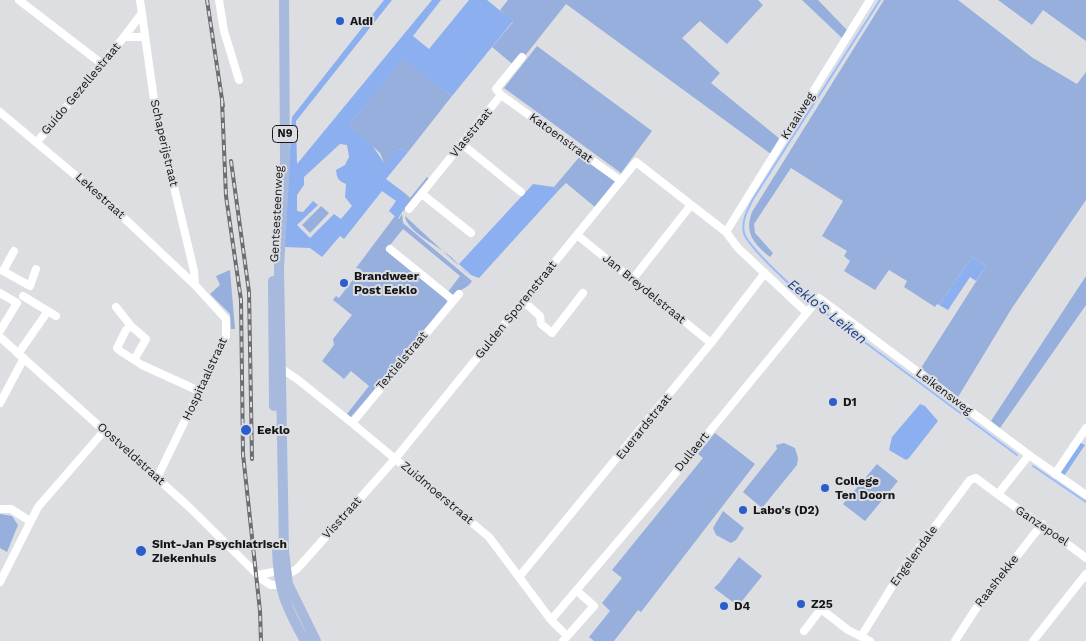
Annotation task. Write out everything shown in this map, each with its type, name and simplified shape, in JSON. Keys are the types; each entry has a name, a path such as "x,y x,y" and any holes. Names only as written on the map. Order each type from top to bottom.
{"main road":[{"name":"Gentsesteenweg","path":"277,367 273,290 282,143 280,0"},
{"name":"Gentsesteenweg","path":"277,367 279,268 285,162 284,0"},
{"name":"N9","path":"277,367 284,551 279,585 284,603 305,641"},
{"name":"N9","path":"282,573 316,641"}],"street":[{"path":"19,0 102,64"},
{"path":"219,0 224,31 239,80"},
{"name":"Kraaiweg","path":"726,232 870,0"},
{"name":"Schaperijstraat","path":"143,1 142,13 154,107 194,271 195,285"},
{"name":"Guido Gezellestraat","path":"37,142 142,13"},
{"name":"Guido Gezellestraat","path":"124,37 145,37"},
{"name":"Vlasstraat","path":"409,209 501,95 496,89 522,57"},
{"name":"Katoenstraat","path":"501,95 621,181"},
{"name":"Lekestraat","path":"0,112 106,201 195,285"},
{"path":"462,144 521,192"},
{"name":"Leikensweg","path":"636,162 726,232 764,273 811,306 819,298 1029,455 1086,495"},
{"name":"Gulden Sporenstraat","path":"395,459 636,162"},
{"path":"422,194 471,233"},
{"path":"632,280 691,205"},
{"name":"Jan Breydelstraat","path":"577,235 711,343"},
{"name":"Textielstraat","path":"352,423 456,297 390,248"},
{"path":"14,251 3,271 30,286"},
{"path":"0,331 30,286 36,269"},
{"name":"Euerardstraat","path":"519,576 711,343 764,273"},
{"name":"Hospitaalstraat","path":"157,478 226,336 227,325 223,314 195,285"},
{"path":"0,293 17,303"},
{"path":"523,301 540,316 541,324 552,333 583,293"},
{"path":"23,296 56,316"},
{"name":"Dullaert","path":"551,620 577,591 811,306"},
{"path":"116,307 131,326 146,339 134,360"},
{"path":"0,403 21,356 48,311"},
{"path":"131,326 126,330 117,348 134,360 200,391"},
{"name":"Oostveldstraat","path":"0,337 157,478 258,575 269,584 279,585"},
{"name":"Zuidmoerstraat","path":"277,367 352,423 489,537 564,638"},
{"path":"1055,474 1086,428"},
{"path":"0,582 38,507 104,431"},
{"path":"998,494 1029,455"},
{"name":"Visstraat","path":"282,573 297,569 395,459"},
{"name":"Ganzepoel","path":"970,480 976,478 1030,518 1042,524 1086,558"},
{"name":"Engelendale","path":"862,635 901,572 970,480"},
{"path":"0,509 11,509 30,521"},
{"name":"Raashekke","path":"955,641 974,610 1042,524"},
{"path":"258,575 282,573"},
{"path":"1033,641 1086,574"},
{"path":"564,638 594,606 577,591"},
{"path":"804,631 821,609 856,634 862,635 870,641"}],"shaded area":[{"path":"384,0 392,0 296,121 297,164 432,0 441,0 413,36 429,49 469,0 487,0 513,21 452,96 403,59 349,125 371,144 385,164 398,149 408,152 386,179 406,194 406,205 398,219 389,211 396,201 382,191 344,239 340,236 322,257 310,248 284,247 292,117","holes":["340,144 347,145 349,157 345,165 336,170 338,179 346,184 345,197 352,206 341,219 334,214 310,238 297,225 318,205 313,201 303,212 297,211 297,195 304,185 304,177"]},
{"path":"508,0 758,0 763,5 727,44 700,21 682,38 720,73 711,83 780,139 771,154 566,4 516,67 492,47 513,22 500,10"},
{"path":"802,0 818,0 847,30 842,38"},
{"path":"884,0 958,0 1033,58 1077,84 1086,72 1086,200 1012,308 958,397 921,368 986,266 972,257 939,305 937,304 935,307 904,287 907,281 889,270 875,290 844,271 850,261 844,256 847,251 822,236 843,201 791,168 754,224 755,233 773,253 770,257 755,243 750,232 749,226 752,212"},
{"path":"998,0 1086,0 1086,41 1043,10 1032,25"},
{"path":"537,46 652,131 621,173 504,88"},
{"path":"403,58 452,96 408,152 398,149 385,165 380,153 349,125"},
{"path":"581,155 616,181 595,207 566,183 558,191 554,187"},
{"path":"427,177 430,180 403,212 406,194 410,198"},
{"path":"533,184 554,187 558,191 479,278 471,275 459,264"},
{"path":"321,206 329,213 310,233 302,225"},
{"path":"402,214 403,223 472,281 453,295 447,293 460,276 403,229 386,250 446,299 448,304 351,417 347,414 369,386 351,371 344,379 322,361 334,345 333,339 352,315 333,300 336,296 339,298 361,269 356,268 395,216 399,219"},
{"path":"405,216 443,251 417,233 407,222"},
{"path":"972,257 986,266 976,281 970,277 948,310 939,305"},
{"path":"230,270 235,329 231,329 230,314 210,294 220,285 216,276"},
{"path":"1086,276 1086,305 1000,428 991,421"},
{"path":"920,404 925,406 938,421 906,460 889,450 892,437"},
{"path":"715,433 755,464 641,612 638,610 614,641 594,641 589,637 610,611 602,603 622,578 612,570 703,458 698,454"},
{"path":"1079,442 1085,445 1064,476 1058,472"},
{"path":"784,443 795,448 798,458 797,465 762,508 743,492 777,449 776,445"},
{"path":"877,464 898,481 865,521 843,504"},
{"path":"723,511 744,528 736,540 731,543 716,535 713,528"},
{"path":"0,514 12,516 18,525 7,552 0,548"},
{"path":"739,557 762,576 738,606 714,588"}],"waterway":[{"name":"Eeklo'S Leiken","path":"812,303 796,290 754,248 744,233 744,220 753,199 880,0"},
{"name":"Eeklo'S Leiken","path":"816,306 1017,455"},
{"name":"Eeklo'S Leiken","path":"1033,466 1086,502"}],"railway":[{"path":"207,0 223,106"},
{"path":"222,101 226,196 241,300 243,454 260,611 261,641"},
{"path":"231,161 249,292 252,459"}],"place":[{"name":"Aldi","path":"340,21"},
{"name":"Brandweer Post Eeklo","path":"344,283"},
{"name":"D1","path":"833,402"},
{"name":"Eeklo","path":"246,430"},
{"name":"College Ten Doorn","path":"825,488"},
{"name":"Labo's (D2)","path":"743,510"},
{"name":"Sint-Jan Psychiatrisch Ziekenhuis","path":"141,551"},
{"name":"Z25","path":"801,604"},
{"name":"D4","path":"724,606"}]}
